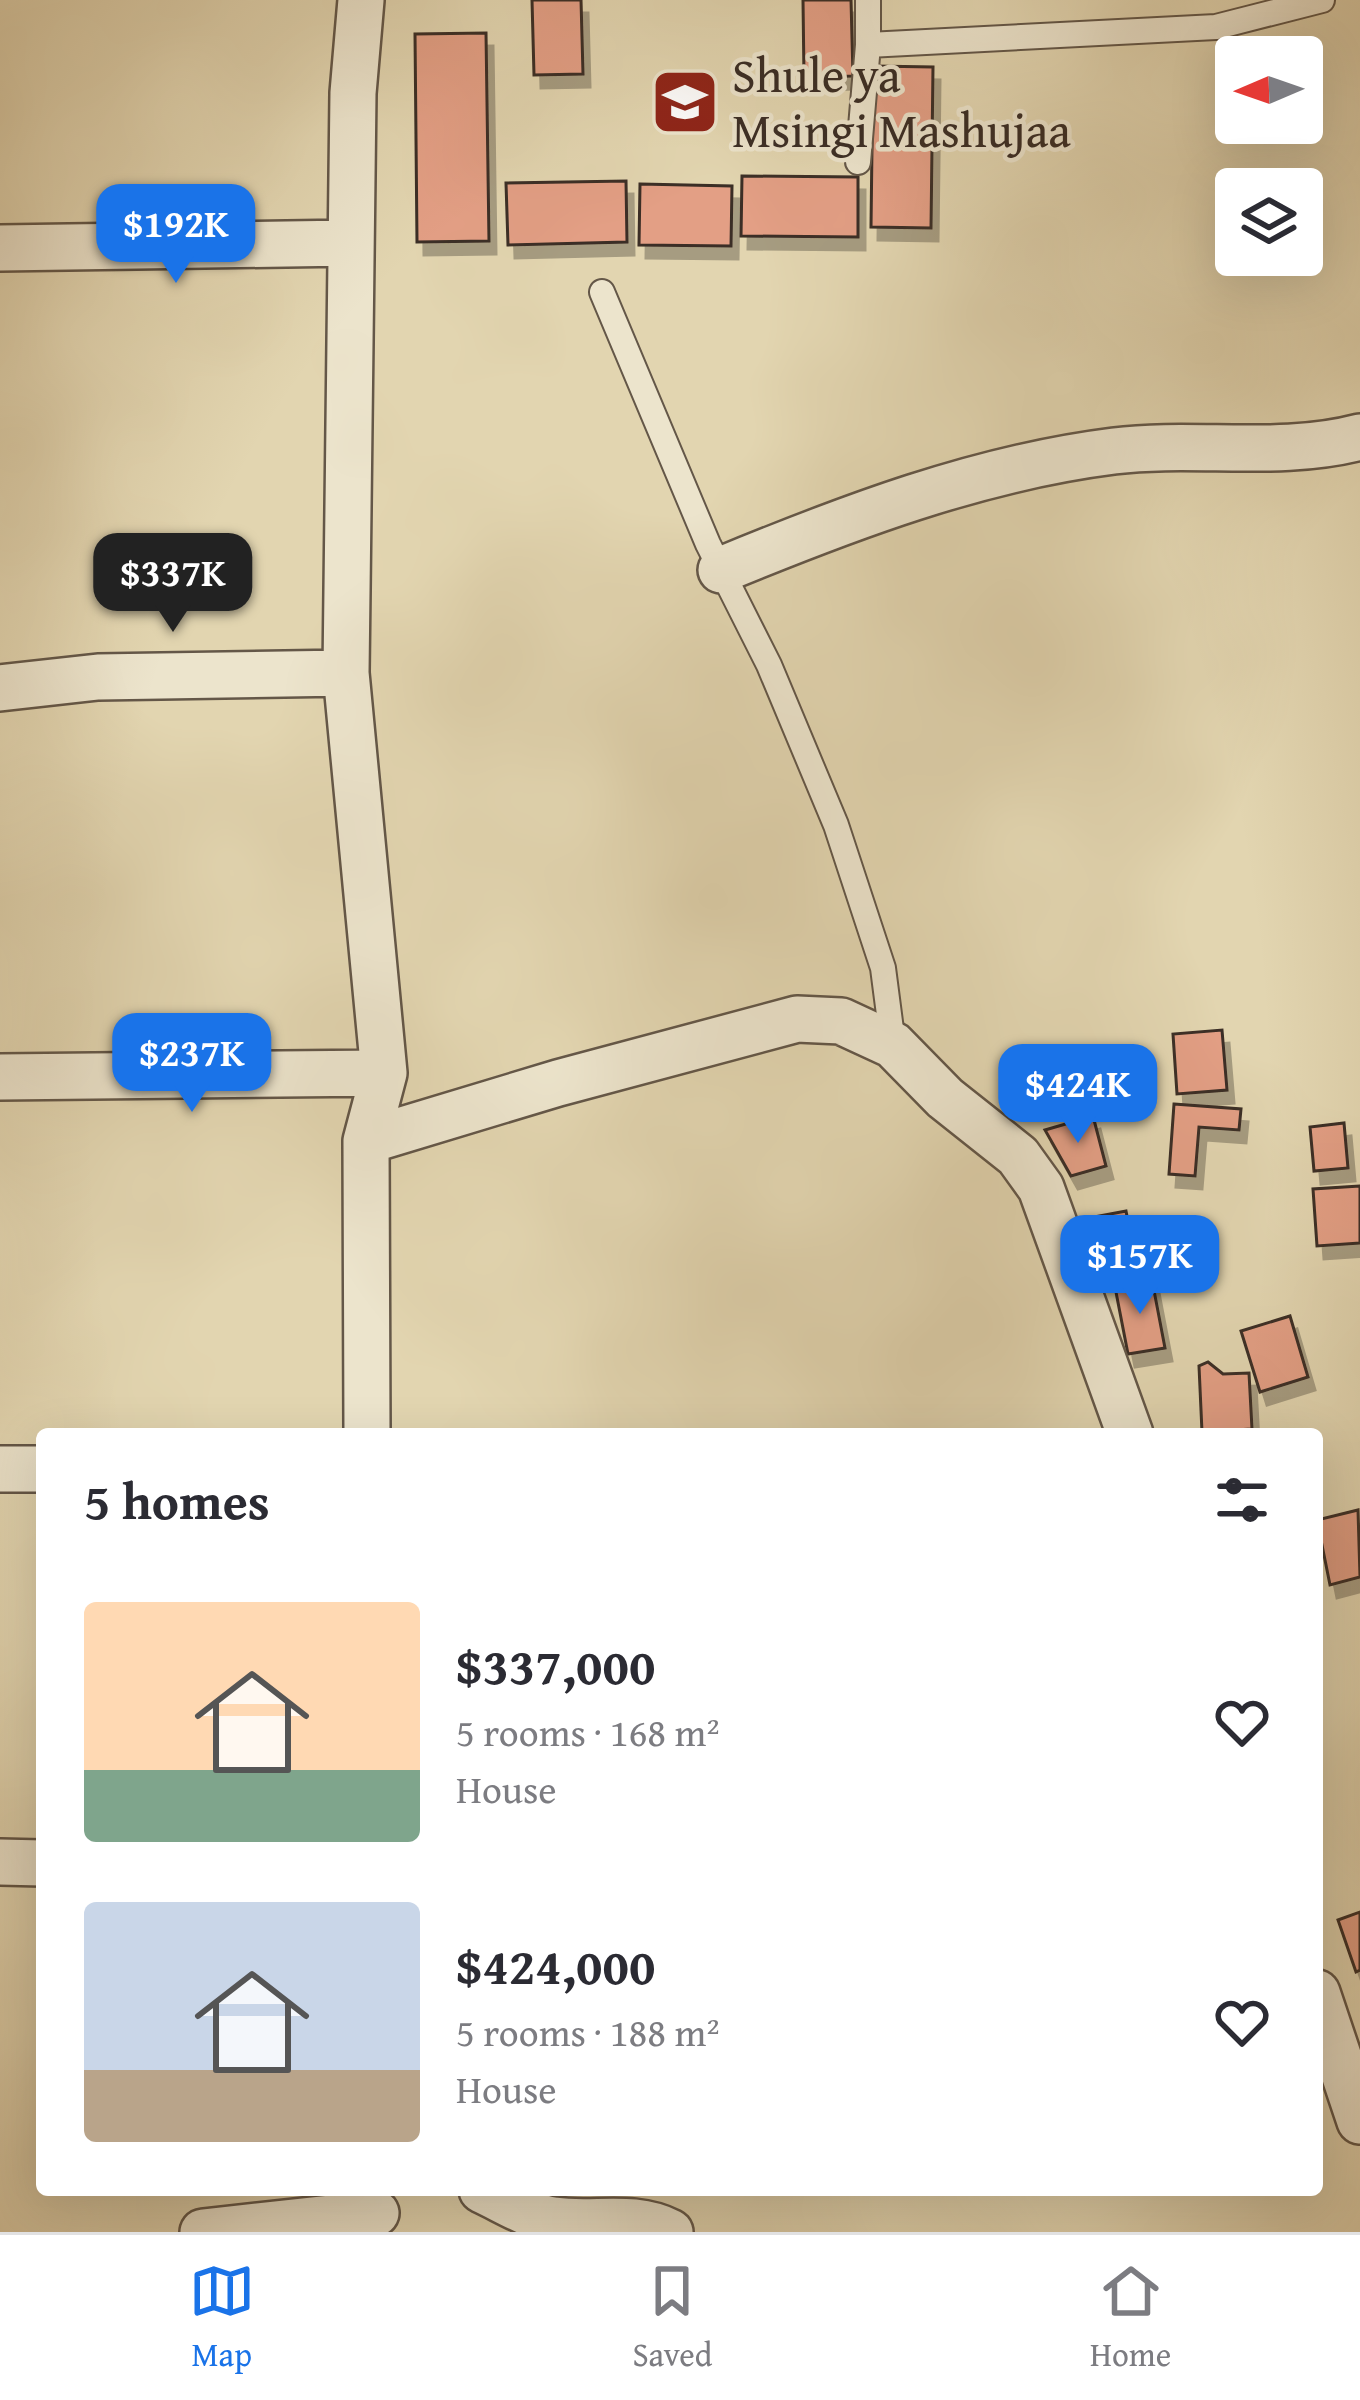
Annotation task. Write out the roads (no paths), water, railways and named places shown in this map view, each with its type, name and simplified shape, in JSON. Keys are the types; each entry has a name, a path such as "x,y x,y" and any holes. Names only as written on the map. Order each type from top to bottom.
{"street":[{"path":"361,0 353,93 346,673 384,1073 366,1141 367,1428"},
{"path":"0,248 351,243"},
{"path":"721,570 813,532 943,488 1025,467 1116,451 1291,445 1360,437"},
{"path":"0,688 98,677 346,673"},
{"path":"366,1141 797,1018 841,1021 893,1045 946,1099 1018,1156 1041,1189 1128,1428"},
{"path":"0,1076 384,1073"},
{"path":"0,1469 36,1469"},
{"path":"0,1862 36,1863"},
{"path":"1323,2012 1360,2121"},
{"path":"496,2196 552,2221 623,2220 670,2232"},
{"path":"203,2232 375,2212"}],"lane":[{"path":"858,161 868,0"},
{"path":"868,45 1216,27 1322,0"},
{"path":"602,292 836,825 883,968 893,1045"}],"place":[{"name":"Shule ya Msingi Mashujaa","path":"685,102"}]}
